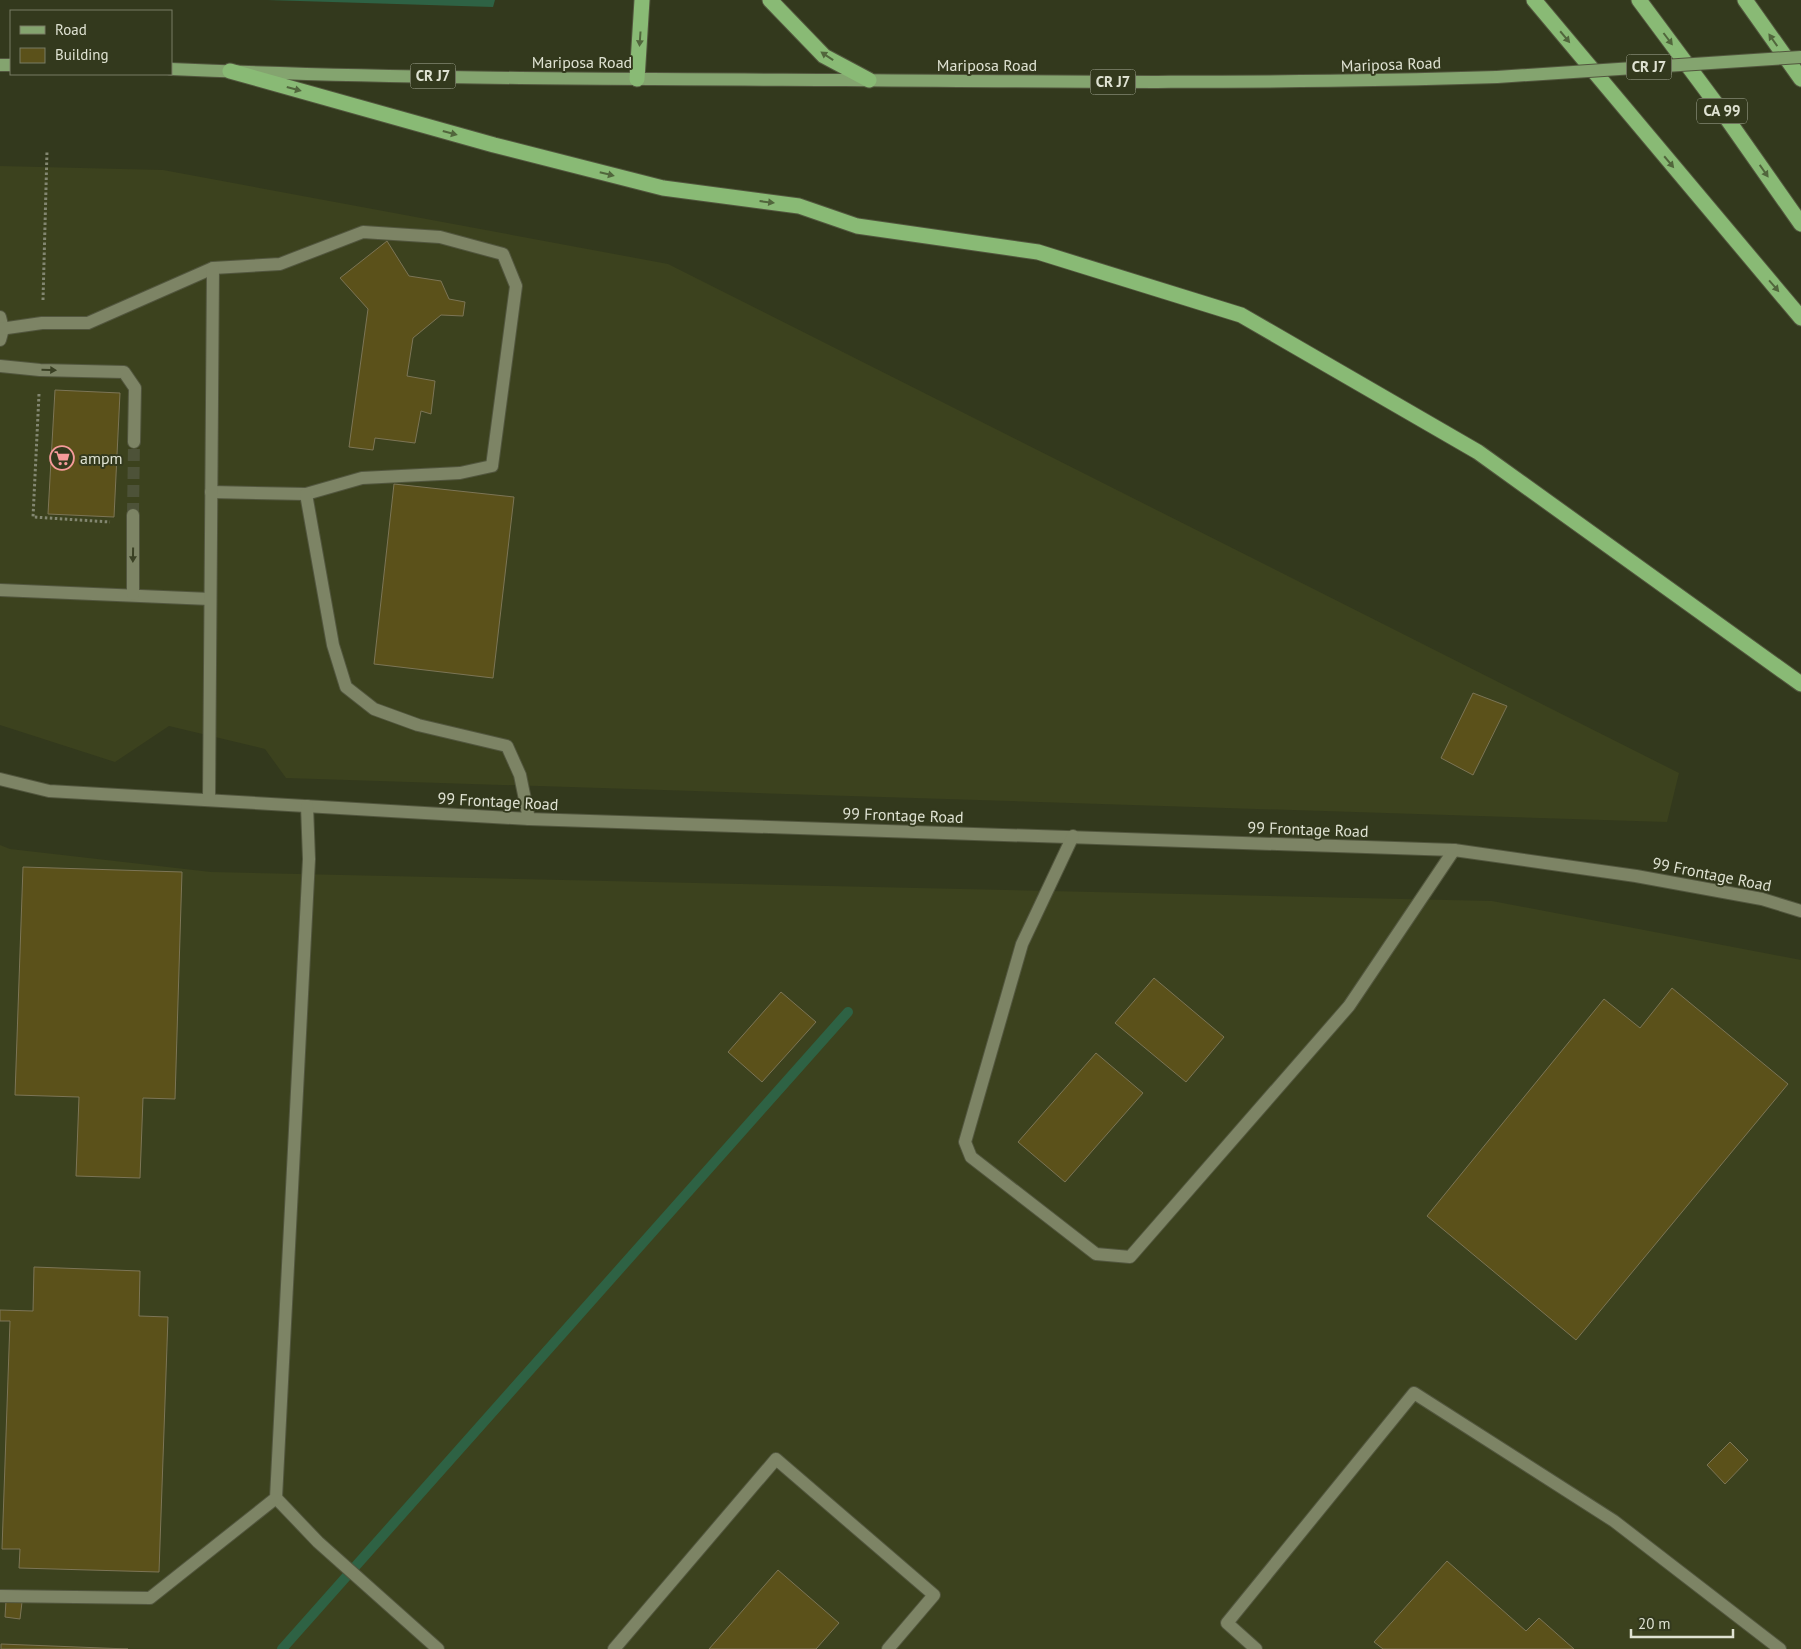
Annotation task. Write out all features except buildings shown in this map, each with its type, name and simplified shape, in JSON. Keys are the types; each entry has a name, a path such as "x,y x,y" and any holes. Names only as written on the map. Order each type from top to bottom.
{"highway":[{"path":"637,79 642,0"},
{"path":"770,0 824,56 870,80"},
{"path":"1534,0 1801,318"},
{"name":"CA 99","path":"1639,0 1723,113 1801,224"},
{"path":"1745,0 1801,79"},
{"path":"230,71 494,145 663,188 799,206 857,226 1038,252 1241,315 1478,452 1801,684"}],"main road":[{"name":"Mariposa Road","path":"172,69 637,79 1356,82 1497,77 1801,56"}],"street":[{"path":"1,329 42,323 88,323 214,268 280,264 363,232 440,237 503,254 516,286 492,466 460,473 362,478 306,494 211,492"},
{"path":"209,800 214,268"},
{"path":"0,366 40,370 124,372 135,388 134,442"},
{"path":"306,494 333,645 346,687 374,709 418,725 507,746 520,775 529,819"},
{"path":"133,515 133,594"},
{"path":"0,590 133,594 210,599"},
{"name":"99 Frontage Road","path":"0,779 49,791 529,819 1454,850 1636,876 1762,899 1801,911"},
{"path":"307,806 309,860 276,1498 318,1542 438,1649"},
{"path":"1073,836 1022,944 965,1142 971,1157 1096,1254 1130,1257 1349,1006 1454,850"},
{"path":"1256,1649 1227,1623 1414,1393 1614,1521 1780,1649"},
{"path":"614,1649 776,1459 934,1595 888,1649"},
{"path":"0,1596 150,1598 276,1498"}],"shaded area":[{"path":"267,0 495,0 493,7"},
{"path":"0,166 163,170 668,264 1679,773 1667,822 286,778 265,749 169,726 115,762 0,725"},
{"path":"0,845 10,849 211,872 1492,901 1801,960 1801,1649 0,1649"}],"waterway":[{"path":"282,1649 848,1012"}],"tunnel":[{"path":"133,515 134,442"}],"place":[{"name":"ampm","path":"62,458"}]}
